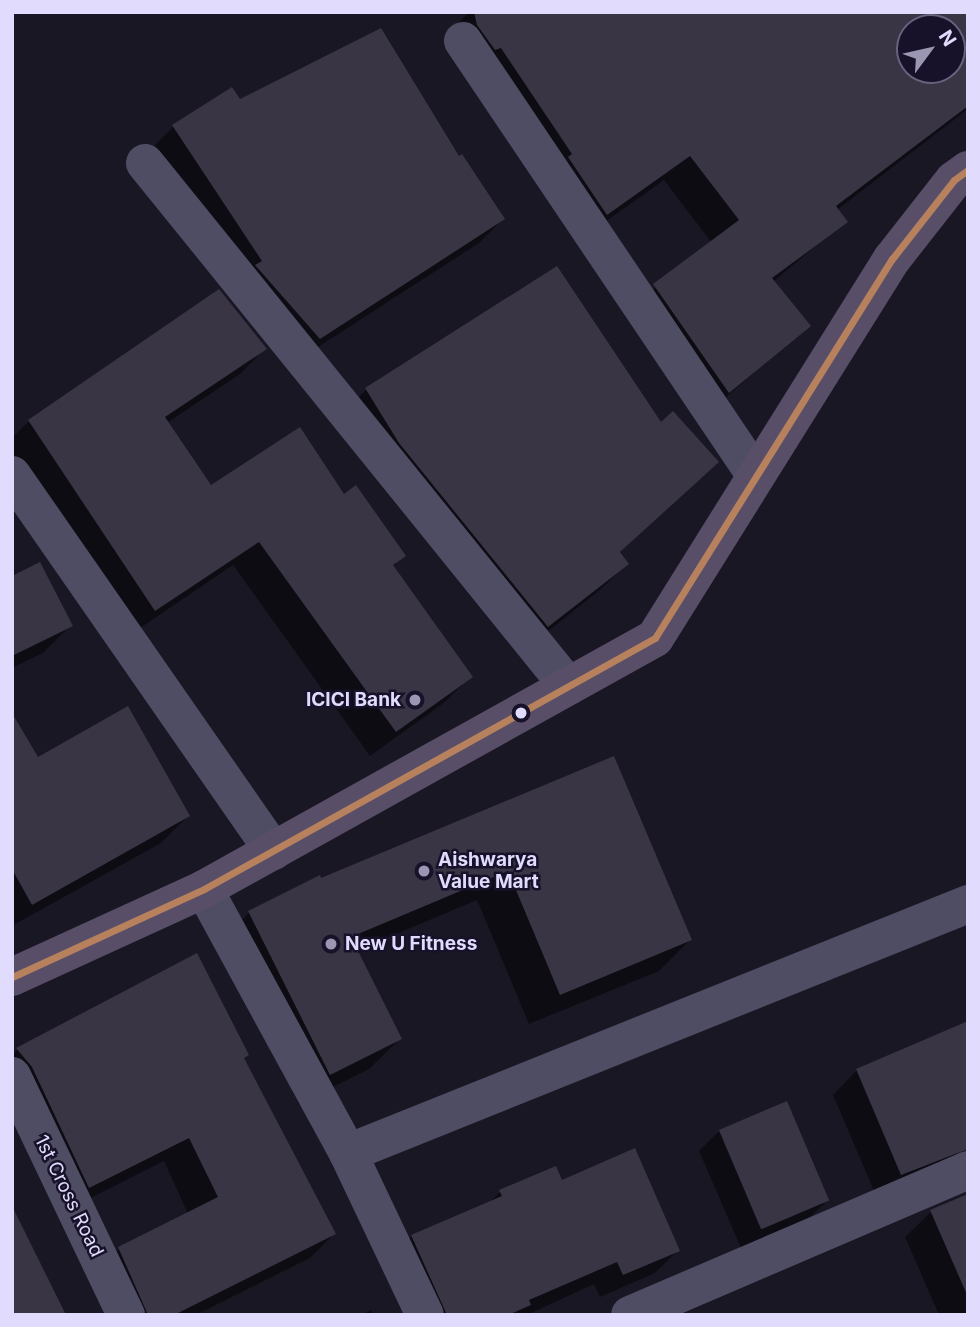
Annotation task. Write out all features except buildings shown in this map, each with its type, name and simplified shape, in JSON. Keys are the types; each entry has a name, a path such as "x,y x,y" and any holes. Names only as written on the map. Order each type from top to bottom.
{"main road":[{"path":"16,970 204,889 655,638 892,260 954,180 968,170"}],"street":[{"path":"463,41 756,476"},
{"path":"145,163 568,686"},
{"path":"12,475 273,850"},
{"path":"204,889 348,1153 425,1315"},
{"path":"348,1153 968,904"},
{"name":"1st Cross Road","path":"12,1076 126,1315"},
{"path":"630,1315 968,1170"}],"transit line":[{"path":"12,977 204,889 655,638 892,259 954,180 968,170"}],"place":[{"name":"ICICI Bank","path":"415,700"},
{"name":"Aishwarya Value Mart","path":"424,871"},
{"name":"New U Fitness","path":"331,944"}]}
